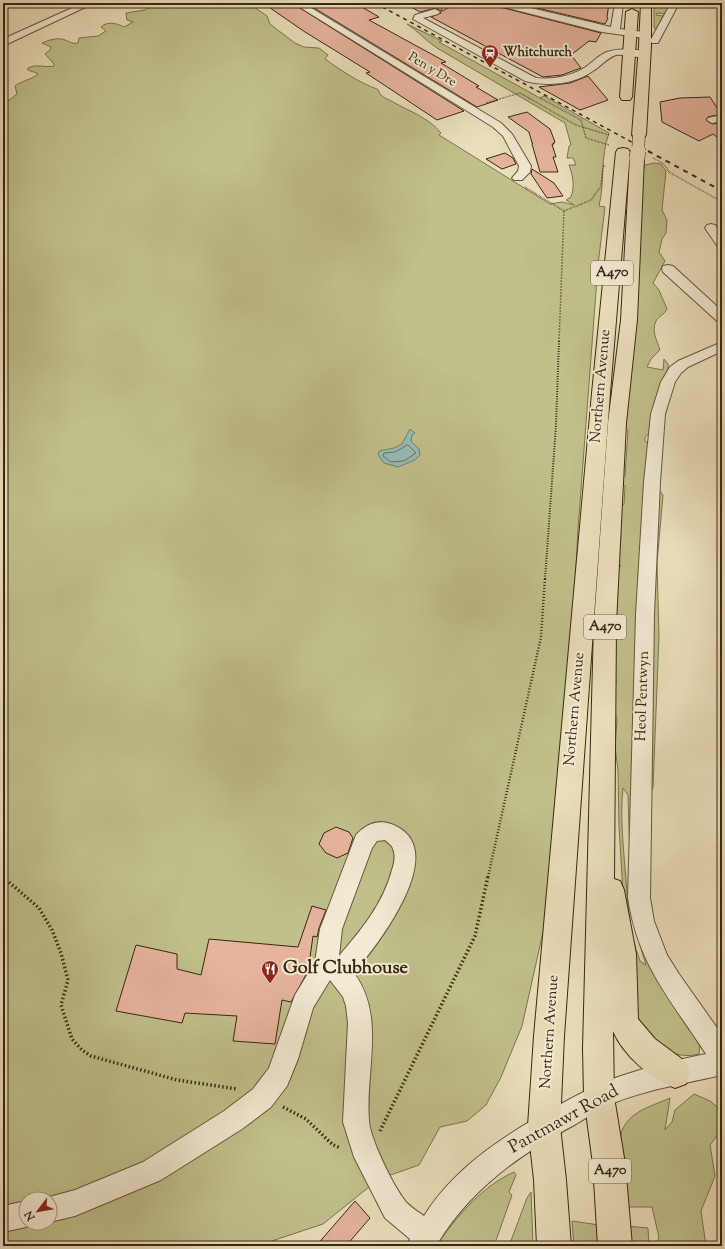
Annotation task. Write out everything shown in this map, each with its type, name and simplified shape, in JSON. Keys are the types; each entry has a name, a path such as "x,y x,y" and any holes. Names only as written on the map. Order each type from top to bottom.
{"highway":[{"path":"626,106 633,3"},
{"name":"A470","path":"644,54 650,38 646,3"},
{"name":"Northern Avenue","path":"554,1246 550,1180 544,1126 559,894 600,393 629,150 639,135 644,54"},
{"name":"Northern Avenue","path":"614,1246 609,1164 599,1097 598,1040 605,624 609,535 617,423 629,320 629,150"},
{"path":"602,841 622,954 623,1020 633,1039 674,1073"}],"street":[{"path":"3,43 90,3"},
{"name":"Pen y Dre","path":"297,3 497,125 507,134 525,166 520,182"},
{"path":"499,3 650,38 672,3"},
{"path":"615,31 619,3"},
{"path":"435,12 418,17 418,19 529,79 539,82 550,82 584,72 609,54 644,54"},
{"path":"711,228 722,244"},
{"path":"668,269 722,318"},
{"name":"Heol Pentwyn","path":"722,346 683,364 675,370 668,382 658,414 652,482 645,614 639,890 641,915 651,949 661,968 722,1057"},
{"path":"58,1207 75,1203 152,1171 234,1120 262,1098 278,1077 286,1059 303,1003 333,969 380,923 394,897 405,861 405,851 399,839 393,834 386,831 377,830 368,835 364,842 331,929 333,969 353,991 358,1006 360,1023 356,1122 359,1137 367,1157 394,1209 424,1241"},
{"name":"Pantmawr Road","path":"424,1241 438,1218 455,1196 477,1174 504,1153 544,1126 599,1097 638,1082 722,1063"},
{"path":"3,1219 18,1216"}],"path":[{"path":"485,104 520,93 576,125 609,135"},
{"path":"540,98 581,120 586,138 629,150 664,164 669,172 722,202"},
{"path":"564,211 591,200 602,186 603,166 610,166"},
{"path":"520,182 564,211"},
{"path":"3,877 39,908 52,930 61,952 68,980 61,1005 72,1039 82,1050 91,1056 178,1080 245,1090 306,1119 333,1145 367,1157 475,936 541,637 556,425 564,211"}],"green space":[{"path":"150,3 248,3 267,16 270,24 295,43 304,47 319,48 328,55 325,59 338,68 357,80 378,89 380,94 385,98 425,119 441,133 439,135 550,204 562,202 574,205 566,200 571,197 573,189 569,165 576,165 573,158 567,158 569,146 571,145 565,123 437,48 407,24 442,41 439,42 540,98 544,96 609,133 604,151 602,188 599,206 605,207 598,265 578,529 573,625 546,919 522,1026 501,1077 486,1105 467,1121 440,1127 419,1165 379,1179 323,1224 272,1241 266,1246 3,1246 3,105 17,94 15,86 38,74 27,69 33,66 54,66 45,54 51,47 42,43 62,39 73,43 78,43 79,38 98,36 106,31 101,27 103,25 109,23 118,24 124,27 133,22 127,20 126,13 145,10 150,7"},
{"path":"654,5 660,5 668,8 665,14 657,13 656,15 663,16 657,29 654,28"},
{"path":"654,163 661,164 666,171 662,210 667,220 666,233 662,239 659,252 665,261 653,283 659,290 667,309 657,319 654,328 660,350 651,359 647,367 663,370 664,359 668,364 664,377 667,410 662,420 645,437 645,441 652,446 659,490 663,495 657,563 659,636 653,788 649,793 630,860 628,795 623,788 622,828 629,915 636,949 640,961 646,965 636,932 700,1042 699,1054 690,1056 665,1050 635,1030 624,910 619,826 618,771 615,746 617,719 614,710 616,681 614,665 613,572 621,566 615,563 621,536 618,526 617,508 624,504 625,486 619,481 625,476 628,430 625,427 641,174 645,165"},
{"path":"694,1094 710,1101 722,1111 722,1129 710,1145 715,1176 701,1211 706,1246 656,1246 659,1237 652,1207 625,1207 621,1133 629,1120 635,1115 648,1107 670,1098 665,1130 672,1122 675,1110"},
{"path":"514,1172 516,1175 509,1192 512,1195 494,1246 440,1246 439,1244 441,1239 464,1210 482,1192"},
{"path":"531,1192 533,1246 509,1246 527,1198"},
{"path":"572,1221 599,1225 601,1246 574,1246"},
{"path":"627,1226 648,1228 649,1246 628,1246"}],"water":[{"path":"410,429 415,433 412,435 411,441 419,449 420,455 415,460 398,467 384,463 378,455 379,451 394,448 402,444"}],"building":[{"path":"263,3 292,3 464,111 437,120 366,73 370,72 305,32"},
{"path":"306,3 365,3 362,7 379,17 369,20 446,62 441,63 479,86 476,87 498,100 477,107"},
{"path":"404,3 441,3 442,11 458,3 494,3 496,6 601,33 596,42 589,41 571,55 581,68 562,75 543,77 431,17 441,13 441,11 436,8 420,12"},
{"path":"516,3 609,3 608,18 605,24"},
{"path":"588,76 608,100 580,110 539,87 570,83"},
{"path":"710,97 721,114 708,117 706,120 712,124 722,123 722,141 713,134 699,141 662,122 660,102 680,98"},
{"path":"527,112 550,129 555,142 552,144 556,157 553,157 558,172 540,172 529,132 508,117"},
{"path":"505,153 513,158 516,164 502,169 486,159"},
{"path":"532,169 554,183 563,196 547,198 531,174"},
{"path":"336,827 349,832 353,838 348,853 337,858 326,853 319,844 324,833"},
{"path":"312,906 326,910 317,937 313,936 308,971 291,1002 282,1000 275,1044 233,1041 237,1016 185,1013 182,1023 116,1011 136,945 177,954 177,969 201,975 209,939 298,947"},
{"path":"355,1201 370,1218 346,1246 316,1246"}],"railway":[{"path":"375,3 650,152"},
{"path":"648,151 722,191"}],"place":[{"name":"Whitchurch","path":"490,68"},
{"name":"Golf Clubhouse","path":"270,984"}]}
